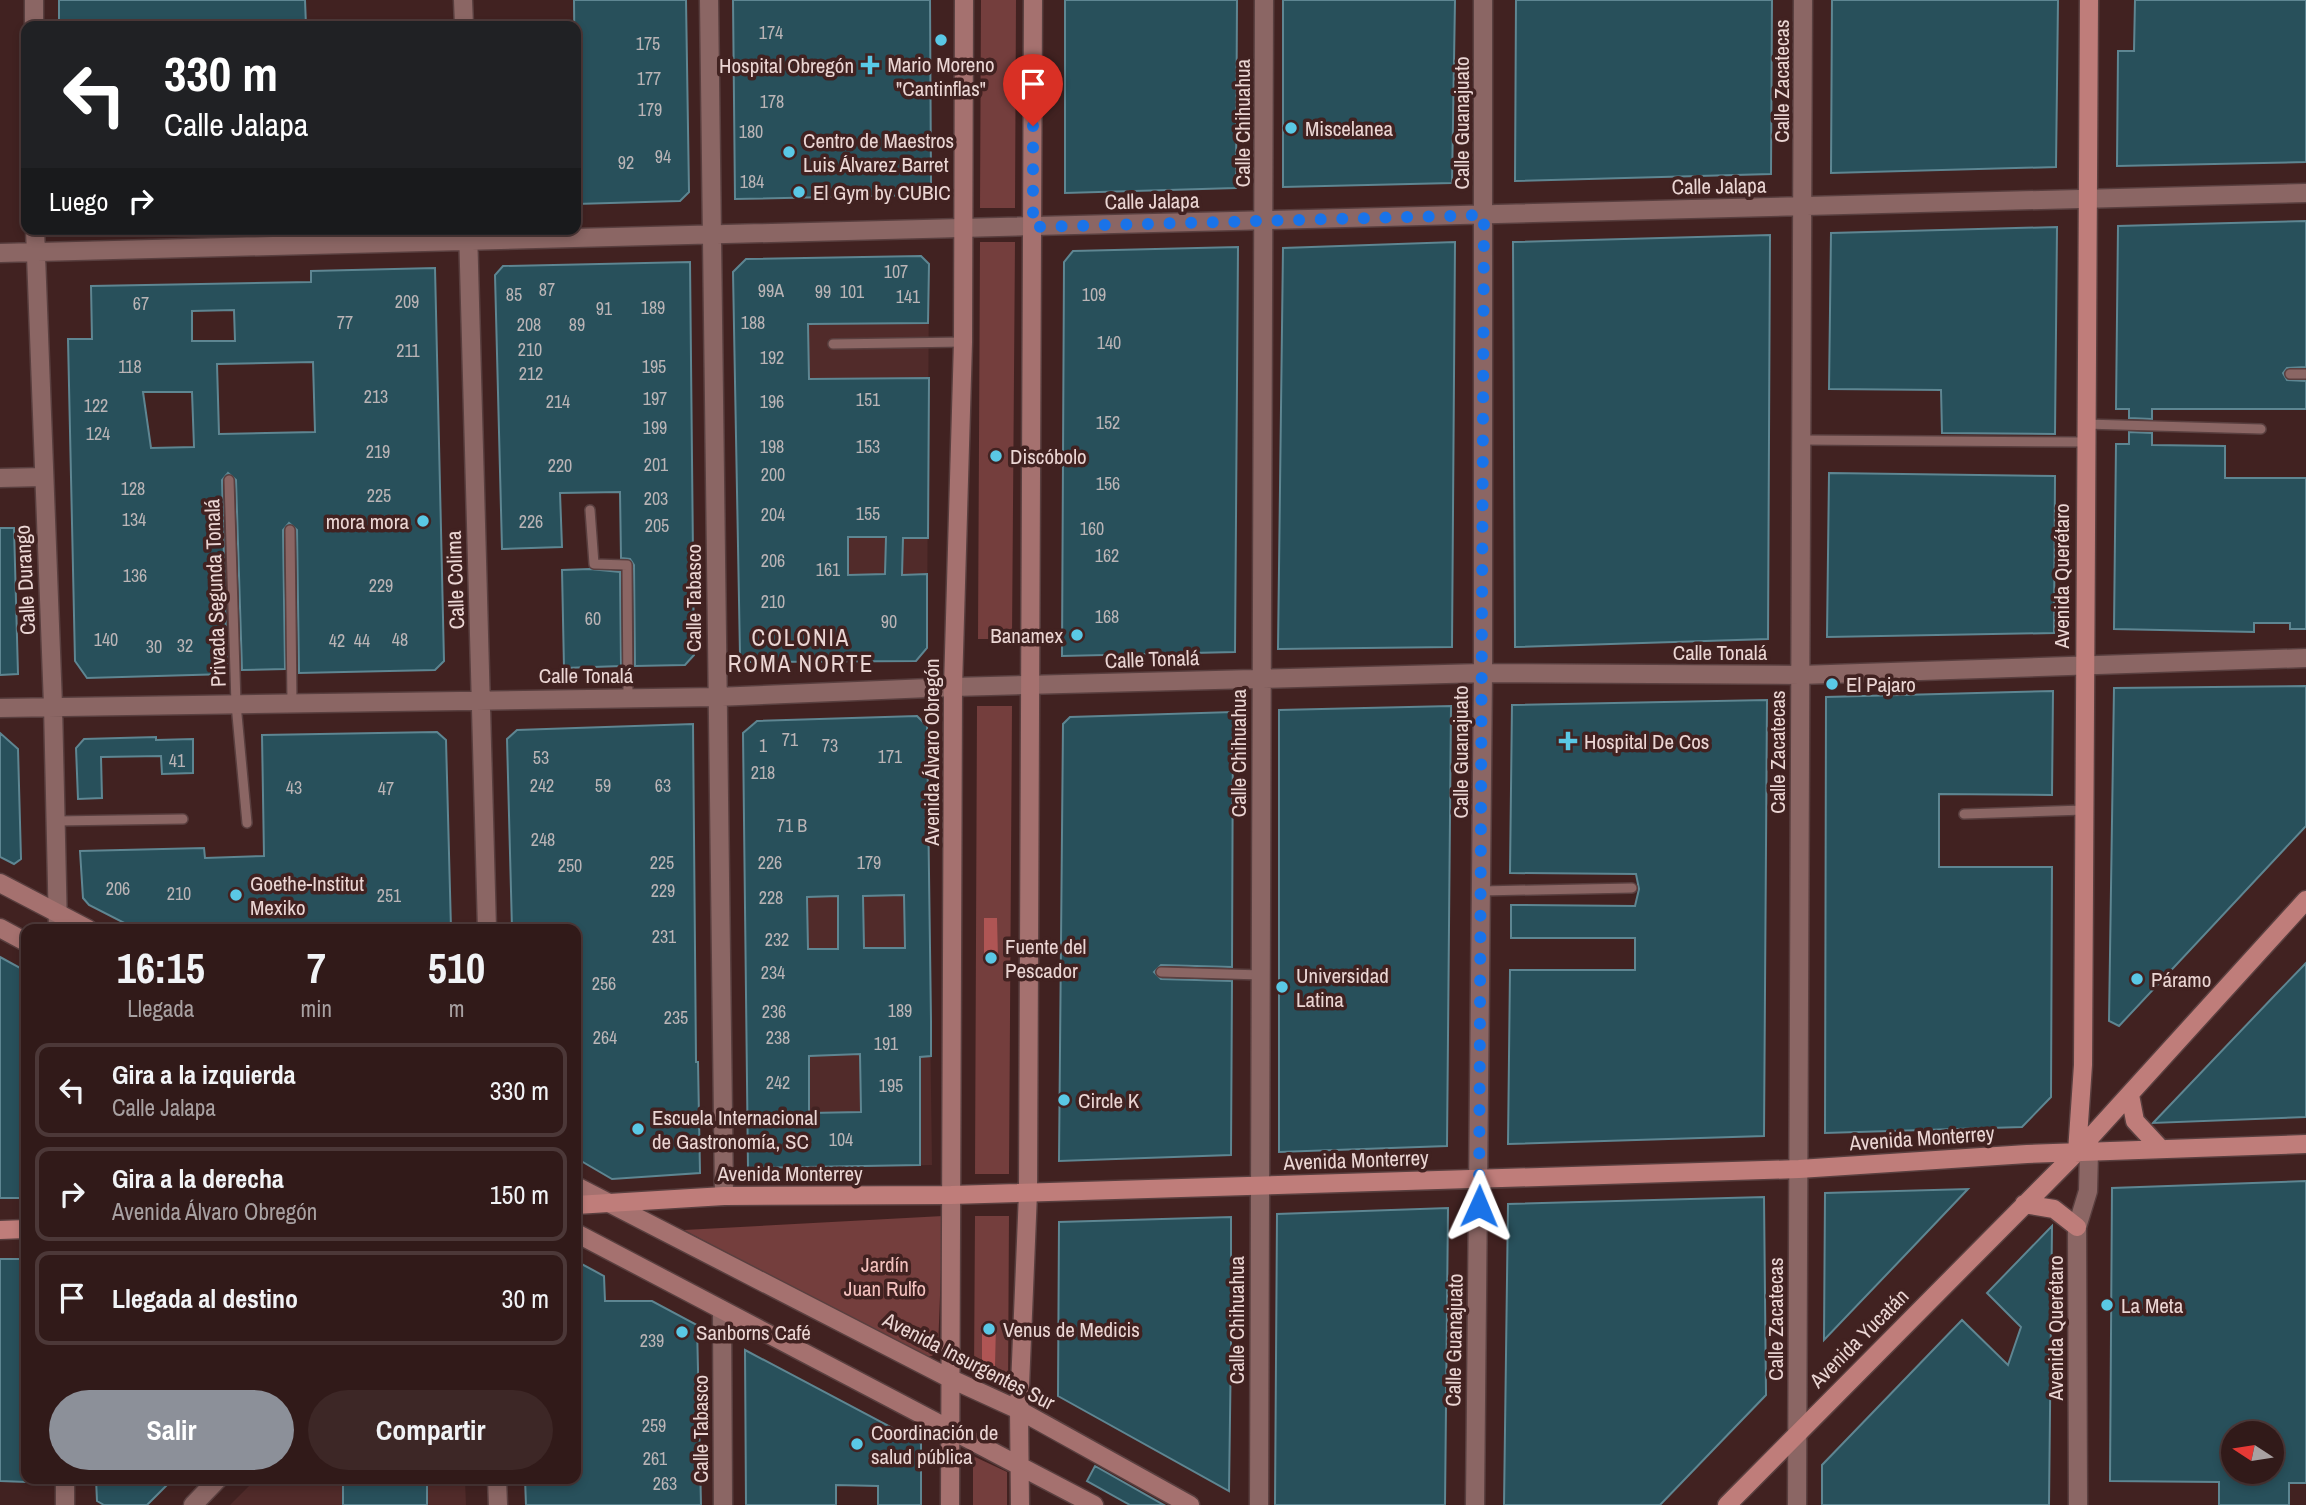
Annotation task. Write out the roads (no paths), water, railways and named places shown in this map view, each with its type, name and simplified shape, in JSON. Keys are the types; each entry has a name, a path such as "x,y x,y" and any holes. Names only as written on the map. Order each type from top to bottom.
{"main road":[{"name":"Avenida Álvaro Obregón","path":"950,1505 953,687 963,342 964,0"},
{"path":"1020,1505 1019,1410 1028,1193 1033,0"},
{"name":"Avenida Querétaro","path":"2083,1152 2083,664 2089,0"},
{"path":"0,883 58,921"},
{"path":"2083,1152 2130,1095 2306,900"},
{"path":"0,928 21,939"},
{"path":"2130,1095 2135,1121 2161,1149"},
{"name":"Avenida Monterrey","path":"581,1205 724,1196 951,1195 1799,1169 2083,1152 2306,1144"},
{"name":"Avenida Yucatán","path":"1727,1505 2024,1204 2083,1152"},
{"name":"Avenida Insurgentes Sur","path":"581,1189 949,1378 1019,1410 1191,1505"},
{"path":"2024,1204 2054,1209 2077,1227"},
{"path":"0,1230 21,1229"},
{"path":"581,1236 1094,1505"}],"street":[{"path":"34,0 34,21"},
{"path":"463,0 464,21"},
{"name":"Calle Tabasco","path":"709,0 724,1196"},
{"name":"Calle Chihuahua","path":"1259,1505 1264,0"},
{"name":"Calle Guanajuato","path":"1475,1505 1483,673 1483,0"},
{"name":"Calle Zacatecas","path":"1797,1505 1803,0"},
{"name":"Calle Jalapa","path":"0,253 468,236 713,236 2306,194"},
{"name":"Calle Durango","path":"35,235 53,705 58,921"},
{"name":"Calle Colima","path":"468,236 487,924"},
{"path":"0,478 43,477"},
{"name":"Calle Tonalá","path":"0,708 53,705 716,697 953,687 1483,673 1800,675 2306,658"},
{"name":"Avenida Querétaro","path":"2078,1505 2077,1227 2088,1191 2083,1152"},
{"name":"Calle Tabasco","path":"722,1310 723,1505"},
{"path":"65,1484 65,1505"},
{"path":"193,1505 213,1484"},
{"path":"497,1484 498,1505"}],"lane":[{"path":"833,344 963,342"},
{"path":"2290,374 2306,374"},
{"path":"1802,440 2261,429"},
{"name":"Privada Segunda Tonalá","path":"229,480 236,704 247,823"},
{"path":"590,510 594,564 627,565 628,698"},
{"path":"290,530 292,703"},
{"path":"1964,814 2083,810"},
{"path":"56,821 183,819"},
{"path":"1481,891 1632,888"},
{"path":"1161,972 1261,975"}],"place":[{"name":"Mario Moreno \"Cantinflas\"","path":"941,40"},
{"name":"Hospital Obregón","path":"870,65"},
{"name":"Miscelanea","path":"1291,128"},
{"name":"Centro de Maestros Luis Álvarez Barret","path":"789,152"},
{"name":"El Gym by CUBIC","path":"799,192"},
{"name":"Discóbolo","path":"996,456"},
{"name":"mora mora","path":"423,521"},
{"name":"Banamex","path":"1077,635"},
{"name":"El Pajaro","path":"1832,684"},
{"name":"Hospital De Cos","path":"1568,741"},
{"name":"Goethe-Institut Mexiko","path":"236,895"},
{"name":"Fuente del Pescador","path":"991,958"},
{"name":"Páramo","path":"2137,979"},
{"name":"Universidad Latina","path":"1282,987"},
{"name":"Circle K","path":"1064,1100"},
{"name":"Escuela Internacional de Gastronomía, SC","path":"638,1129"},
{"name":"La Meta","path":"2107,1305"},
{"name":"Venus de Medicis","path":"989,1329"},
{"name":"Sanborns Café","path":"682,1332"},
{"name":"Coordinación de salud pública","path":"857,1444"}],"district":[{"name":"COLONIA ROMA NORTE","path":"801,650"}],"park label":[{"name":"Jardín Juan Rulfo","path":"885,1276"}]}
